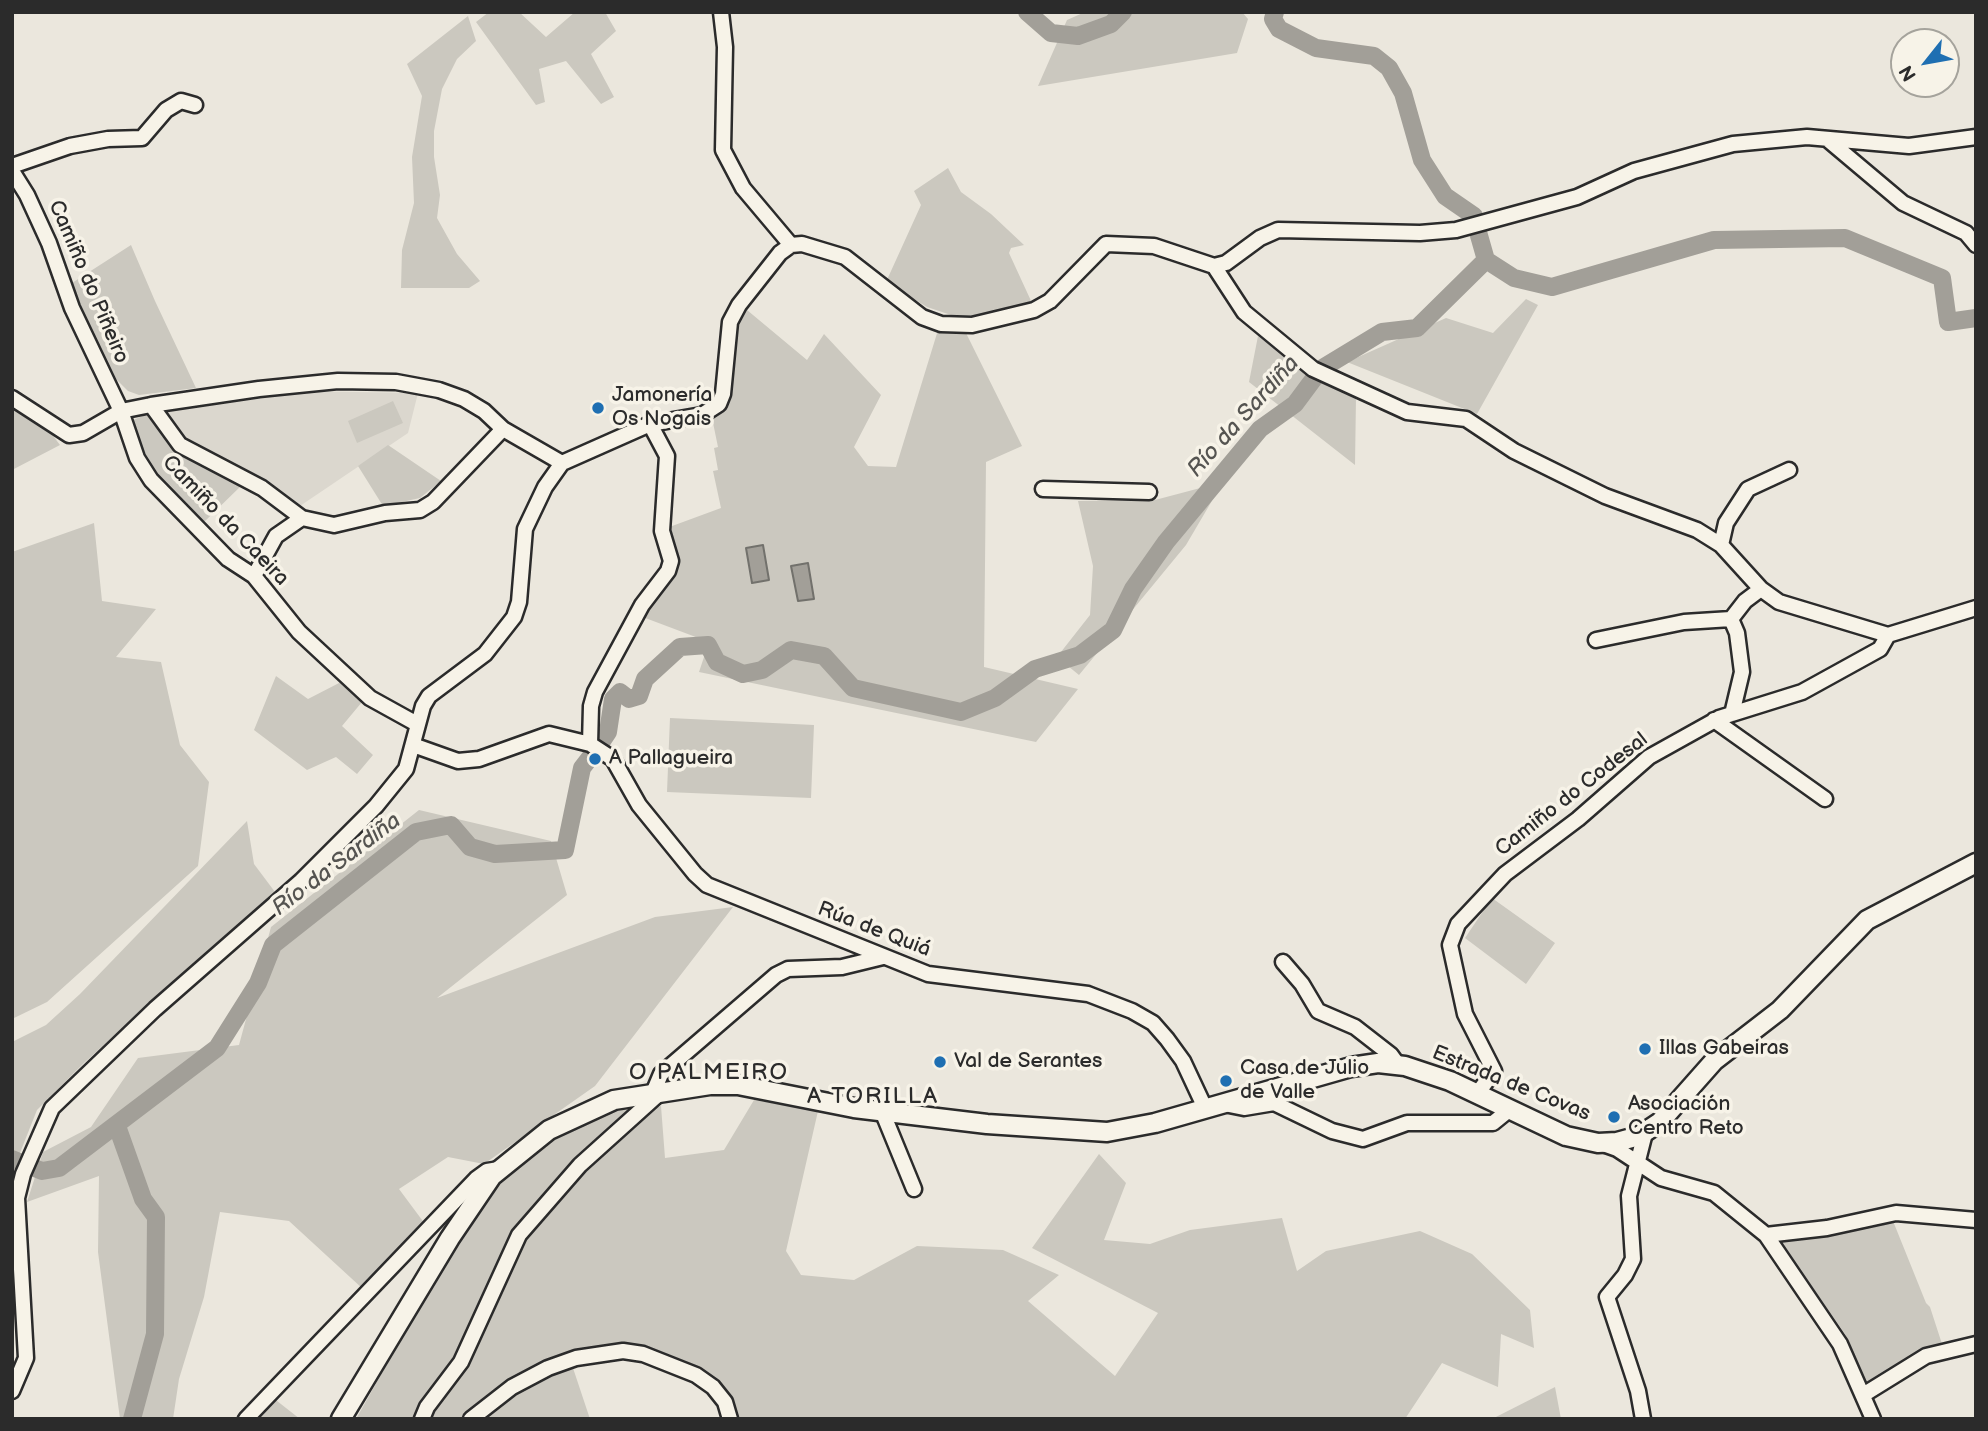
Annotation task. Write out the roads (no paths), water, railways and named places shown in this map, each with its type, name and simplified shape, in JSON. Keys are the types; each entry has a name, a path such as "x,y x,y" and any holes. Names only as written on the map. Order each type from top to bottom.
{"main road":[{"path":"1633,1138 1660,1122 1714,1061 1780,1010 1856,930 1877,914 1976,863"},
{"name":"Estrada de Covas","path":"341,1419 477,1195 499,1169 549,1130 614,1100 657,1092 738,1085 823,1103 987,1125 1107,1132 1214,1106 1351,1066 1378,1063 1399,1066 1450,1081 1566,1136 1598,1143 1633,1138"}],"street":[{"path":"721,12 725,47 723,150 743,188 791,245"},
{"path":"12,166 70,146 108,139 142,138 166,110 181,101 195,104"},
{"path":"12,1391 26,1358 15,1198 52,1108 155,1009 301,881 376,806 406,769 417,724 429,696 485,654 514,617 519,602 525,529 545,487 562,463 650,424 702,415 719,404 723,394 730,322 739,305 780,253 791,245 802,244 845,257 922,317 941,324 960,326 1034,310 1066,286 1093,253 1106,244 1154,246 1214,266 1226,263 1260,238 1278,230 1420,233 1456,230 1577,197 1634,171 1681,156 1733,144 1790,138 1909,146 1976,137"},
{"path":"1827,139 1903,203 1966,233 1976,245"},
{"name":"Camiño do Piñeiro","path":"12,171 33,207 72,308 121,411"},
{"path":"1214,266 1244,312 1313,369 1406,412 1466,419 1514,450 1626,506 1698,530 1721,545 1761,589 1779,601 1888,635 1976,608"},
{"path":"12,398 69,435 83,433 121,411 151,405 259,389 338,381 396,382 439,390 464,399 484,411 503,429 562,463"},
{"path":"151,405 180,444 262,488 302,518 334,525 386,513 420,510 433,502 503,429"},
{"name":"Camiño da Caeira","path":"121,411 136,457 151,480 228,559 254,576 299,632 370,698 417,724"},
{"path":"413,745 458,761 479,759 549,734 590,744 591,706 595,692 642,605 668,571 671,561 662,531 667,456 650,424"},
{"path":"1721,545 1726,523 1748,489 1789,470"},
{"path":"1043,489 1149,492"},
{"path":"254,576 276,536 302,518"},
{"path":"1595,640 1684,622 1731,619 1745,601 1761,589"},
{"path":"1731,619 1737,633 1742,672 1731,714"},
{"name":"Camiño do Codesal","path":"1477,1094 1491,1078 1493,1064 1465,1014 1452,959 1453,932 1505,874 1578,819 1649,757 1714,720 1802,692 1880,649 1888,635"},
{"path":"1714,720 1825,799"},
{"name":"Rúa de Quiá","path":"590,744 613,759 639,805 707,885 928,974 1088,994 1132,1011 1153,1023 1214,1106"},
{"path":"422,1419 427,1407 461,1362 519,1235 580,1165 657,1092 661,1074 776,975 788,969 842,967 883,957"},
{"path":"1283,962 1302,984 1318,1011 1340,1018 1354,1027 1391,1055 1399,1066"},
{"path":"1214,1106 1244,1108 1274,1103 1332,1130 1363,1139 1407,1123 1493,1123 1509,1110"},
{"path":"882,1111 914,1189"},
{"path":"1633,1138 1626,1151 1638,1165"},
{"path":"1633,1138 1638,1165 1629,1196 1633,1259 1625,1275 1607,1297 1646,1417"},
{"path":"1598,1143 1617,1149 1661,1178 1714,1193 1766,1236 1840,1344 1872,1419"},
{"path":"246,1419 476,1179 487,1171 499,1169"},
{"path":"1766,1236 1827,1228 1896,1213 1976,1220"},
{"path":"1863,1395 1926,1356 1976,1344"},
{"path":"471,1419 512,1387 548,1368 576,1358 623,1351 643,1354 696,1376 713,1387 725,1402 730,1419"}],"waterway":[{"path":"1027,12 1051,33 1078,36 1111,24 1123,12"},
{"path":"1275,12 1273,19 1279,29 1316,48 1374,56 1389,68 1403,93 1422,160 1445,196 1474,216"},
{"path":"1478,232 1486,260"},
{"name":"Río da Sardiña","path":"602,741 608,732 613,699 620,692 629,699 639,696 645,679 680,647 708,645 717,662 743,674 762,670 791,650 824,656 853,688 961,712 995,698 1035,669 1080,655 1113,630 1133,589 1166,542 1260,429 1295,404 1321,369 1382,332 1417,328 1486,260 1514,278 1552,287 1714,240 1845,238 1942,278 1948,322 1976,318"},
{"name":"Río da Sardiña","path":"12,1159 42,1171 59,1168 217,1048 258,983 273,945 416,832 451,825 470,847 495,854 565,850 582,768 592,755"},
{"path":"117,1126 143,1199 156,1217 155,1334 132,1419"}],"place":[{"name":"Jamonería Os Nogais","path":"598,408"},
{"name":"A Pallagueira","path":"595,759"},
{"name":"Illas Gabeiras","path":"1645,1049"},
{"name":"Val de Serantes","path":"940,1062"},
{"name":"Casa de Julio de Valle","path":"1226,1081"},
{"name":"Asociación Centro Reto","path":"1614,1117"}],"district":[{"name":"O PALMEIRO","path":"709,1073"},
{"name":"A TORILLA","path":"873,1097"}]}
